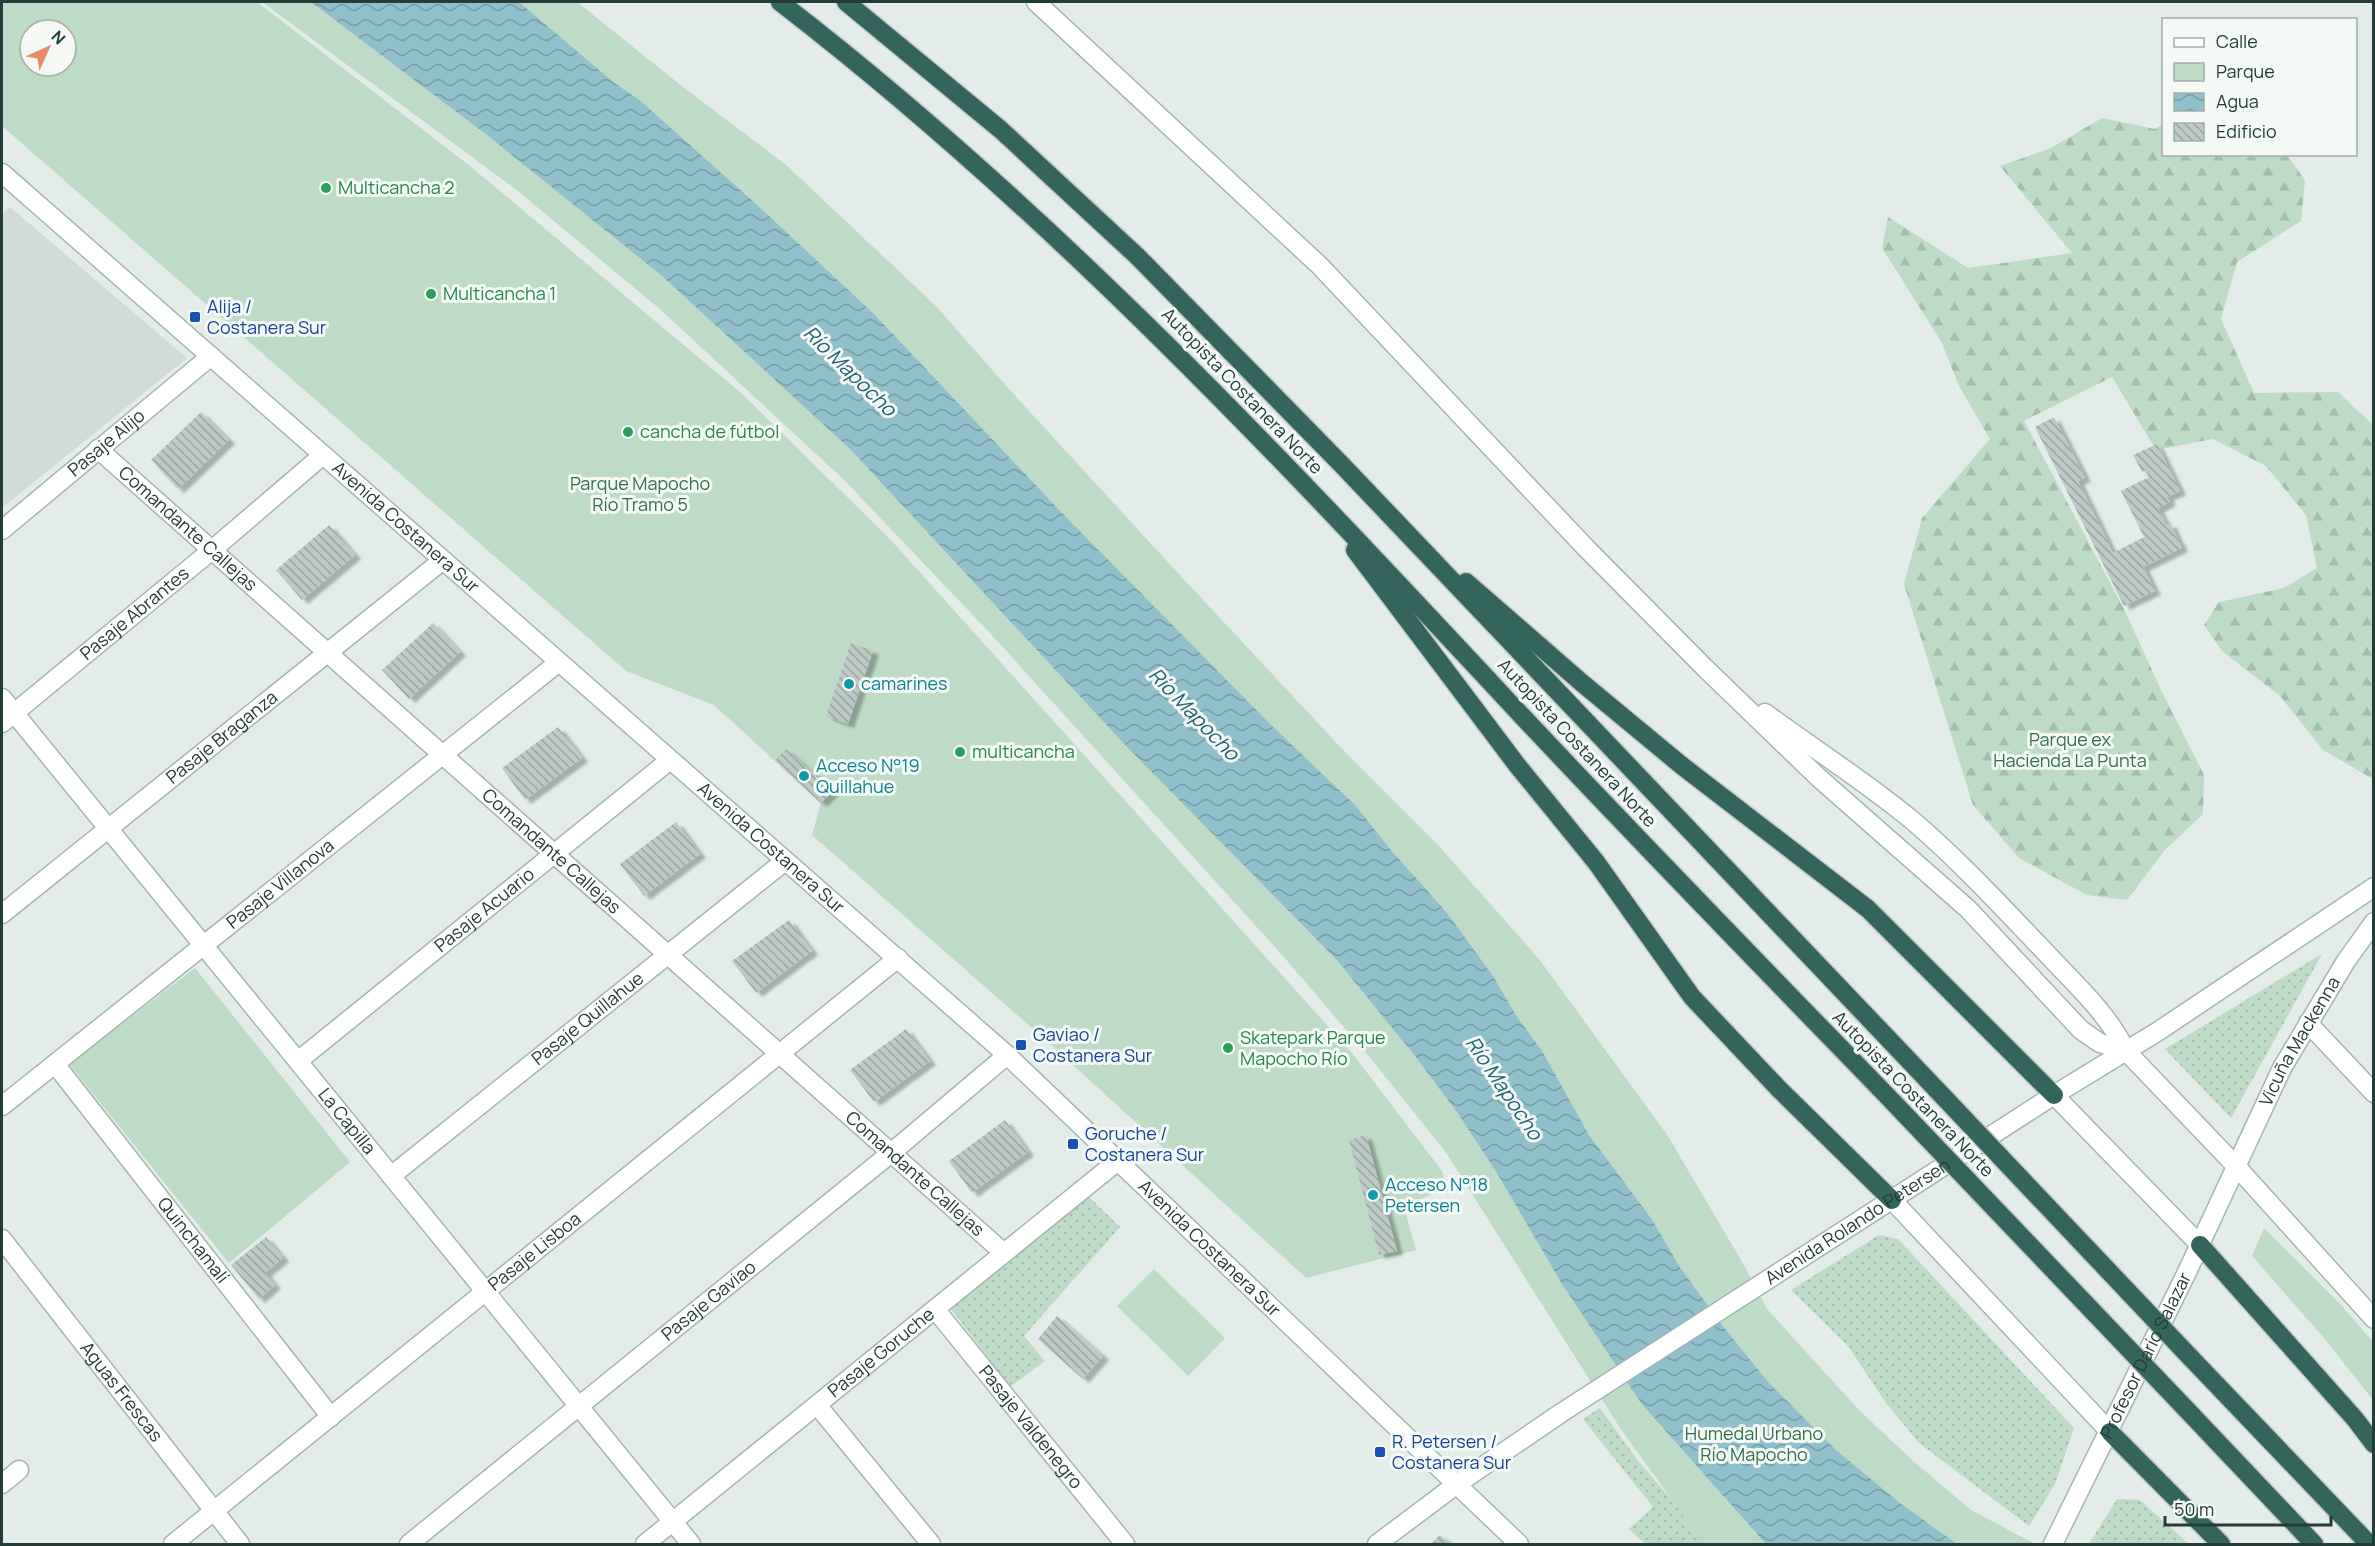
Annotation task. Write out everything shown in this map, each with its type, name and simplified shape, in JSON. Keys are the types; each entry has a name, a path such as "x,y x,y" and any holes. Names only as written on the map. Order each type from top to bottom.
{"highway":[{"name":"Autopista Costanera Norte","path":"780,2 821,33 986,171 1143,320 1330,510 1598,797 1893,1102 2314,1545"},
{"name":"Autopista Costanera Norte","path":"846,2 941,78 1062,184 1238,358 2369,1545"},
{"path":"1377,504 1618,714 1868,909 2054,1095"},
{"path":"1330,510 1372,574 1527,779 1596,862 1692,997 1779,1089 1892,1200"},
{"path":"2199,1245 2355,1419 2373,1444"},
{"path":"2110,1432 2221,1545"}],"street":[{"path":"1036,2 1320,266 1586,548 1706,669 1819,778 1968,909 2081,1030 2100,1043 2126,1051"},
{"name":"Avenida Costanera Sur","path":"2,173 1007,1055 1519,1545"},
{"name":"Pasaje Alijo","path":"2,530 211,356"},
{"name":"Comandante Callejas","path":"98,449 1004,1253"},
{"name":"Pasaje Abrantes","path":"8,718 323,455"},
{"name":"Pasaje Braganza","path":"2,914 326,651 443,560"},
{"name":"Pasaje Villanova","path":"2,1106 559,662"},
{"path":"1706,669 1859,779 1912,820 1945,850 2103,1014 2126,1051 2236,1166 2373,1319"},
{"name":"La Capilla","path":"2,698 8,718 108,829 691,1545"},
{"name":"Pasaje Acuario","path":"298,1061 670,760"},
{"name":"Pasaje Quillahue","path":"391,1176 785,861"},
{"name":"Avenida Rolando Petersen","path":"1377,1545 1457,1484 1561,1413 2054,1095 2157,1032 2373,887"},
{"name":"Vicuña Mackenna","path":"2236,1166 2282,1068 2373,922"},
{"name":"Pasaje Lisboa","path":"173,1545 898,958"},
{"path":"2308,1023 2373,1093"},
{"name":"Pasaje Gaviao","path":"409,1545 891,1153 1007,1055"},
{"name":"Quinchamalí","path":"54,1064 331,1417"},
{"path":"2054,1095 2199,1245"},
{"name":"Pasaje Goruche","path":"645,1545 1119,1160"},
{"name":"Profesor Darío Salazar","path":"2057,1538 2236,1166"},
{"path":"1892,1200 2110,1432"},
{"name":"Aguas Frescas","path":"2,1239 240,1545"},
{"name":"Pasaje Valdenegro","path":"935,1310 1125,1545"},
{"path":"817,1405 931,1545"},
{"path":"2,1485 19,1470"}],"shaded area":[{"path":"10,207 187,358 2,508 2,214"}],"green space":[{"name":"Parque Mapocho Río Tramo 5","path":"2,2 257,2 470,166 740,392 889,538 1352,1053 1442,1171 1446,1187 1404,1207 1416,1250 1306,1278 1049,1043 812,835 821,803 714,705 626,671 2,126"},
{"name":"Humedal Urbano Río Mapocho","path":"262,2 577,2 683,87 786,165 936,306 1176,571 1344,751 1439,846 1539,959 1668,1136 1767,1309 1858,1409 1912,1460 1971,1510 2035,1544 1704,1544 1620,1428 1445,1151 1371,1059 1283,956 990,633 845,481 660,309 514,188"},
{"name":"Parque ex Hacienda La Punta","path":"2102,118 2155,129 2162,125 2162,156 2288,156 2305,180 2301,221 2237,262 2221,319 2254,393 2338,392 2373,425 2373,777 2371,778 2323,750 2280,696 2222,651 2204,625 2219,602 2284,588 2317,568 2306,515 2266,466 2213,439 2156,450 2112,377 2024,421 2123,607 2204,775 2203,814 2164,851 2127,900 2087,895 2019,858 1973,805 1904,584 1922,518 1990,439 1959,386 1942,343 1882,248 1888,217 1968,268 2072,253 2000,166 2051,148"},
{"path":"2322,954 2231,1118 2165,1049"},
{"path":"195,968 350,1162 229,1263 69,1064"},
{"path":"1087,1195 1120,1227 1024,1336 1045,1361 1010,1387 951,1309"},
{"path":"2264,1228 2341,1305 2373,1342 2373,1400 2324,1338 2252,1256"},
{"path":"1879,1235 1898,1239 2074,1428 2055,1484 2029,1526 1919,1443 1886,1403 1848,1346 1791,1290"},
{"path":"1154,1269 1225,1338 1188,1376 1117,1306"},
{"path":"1600,1408 1638,1461 1710,1544 1645,1544 1629,1529 1653,1507 1583,1419"},
{"path":"2117,1499 2140,1500 2189,1544 2089,1544"}],"water":[{"name":"Humedal Urbano Río Mapocho","path":"311,2 519,2 612,81 643,103 874,314 1062,513 1270,724 1356,806 1390,849 1447,913 1493,976 1517,1017 1542,1051 1589,1135 1653,1221 1679,1266 1768,1382 1837,1451 1900,1503 1957,1544 1766,1544 1641,1403 1562,1284 1497,1173 1457,1112 1336,959 1128,748 850,449 661,275 487,135"}],"building":[{"path":"201,412 229,440 178,489 151,460"},
{"path":"2054,417 2085,478 2078,481 2113,553 2144,537 2121,491 2149,477 2146,470 2142,472 2133,455 2157,444 2180,491 2167,497 2170,502 2158,508 2166,525 2170,523 2182,548 2143,567 2155,591 2124,606 2035,427"},
{"path":"329,525 355,555 302,600 276,570"},
{"path":"433,623 460,652 409,699 382,670"},
{"name":"camarines","path":"851,643 873,651 848,724 826,716"},
{"path":"558,727 582,758 525,800 502,768"},
{"name":"Acceso N°19 Quillahue","path":"786,749 833,791 821,803 775,761"},
{"path":"676,822 700,854 644,896 620,864"},
{"path":"789,920 812,951 756,993 732,961"},
{"path":"906,1029 930,1061 874,1102 850,1070"},
{"path":"1005,1120 1028,1152 972,1193 949,1161"},
{"name":"Acceso N°18 Petersen","path":"1366,1135 1397,1251 1379,1255 1349,1140"},
{"path":"266,1237 283,1258 265,1273 275,1285 259,1299 231,1265"},
{"path":"1057,1316 1103,1356 1083,1379 1038,1339"},
{"path":"1440,1535 1450,1544 1431,1544"}],"place":[{"name":"Multicancha 2","path":"326,188"},
{"name":"Multicancha 1","path":"431,294"},
{"name":"Alija / Costanera Sur","path":"195,317"},
{"name":"cancha de fútbol","path":"628,432"},
{"name":"camarines","path":"849,684"},
{"name":"multicancha","path":"960,752"},
{"name":"Acceso N°19 Quillahue","path":"804,776"},
{"name":"Gaviao / Costanera Sur","path":"1021,1045"},
{"name":"Skatepark Parque Mapocho Río","path":"1228,1048"},
{"name":"Goruche / Costanera Sur","path":"1073,1144"},
{"name":"Acceso N°18 Petersen","path":"1373,1195"},
{"name":"R. Petersen / Costanera Sur","path":"1380,1452"}],"water label":[{"name":"Río Mapocho","path":"850,371"},
{"name":"Río Mapocho","path":"1194,714"},
{"name":"Río Mapocho","path":"1504,1088"}]}
